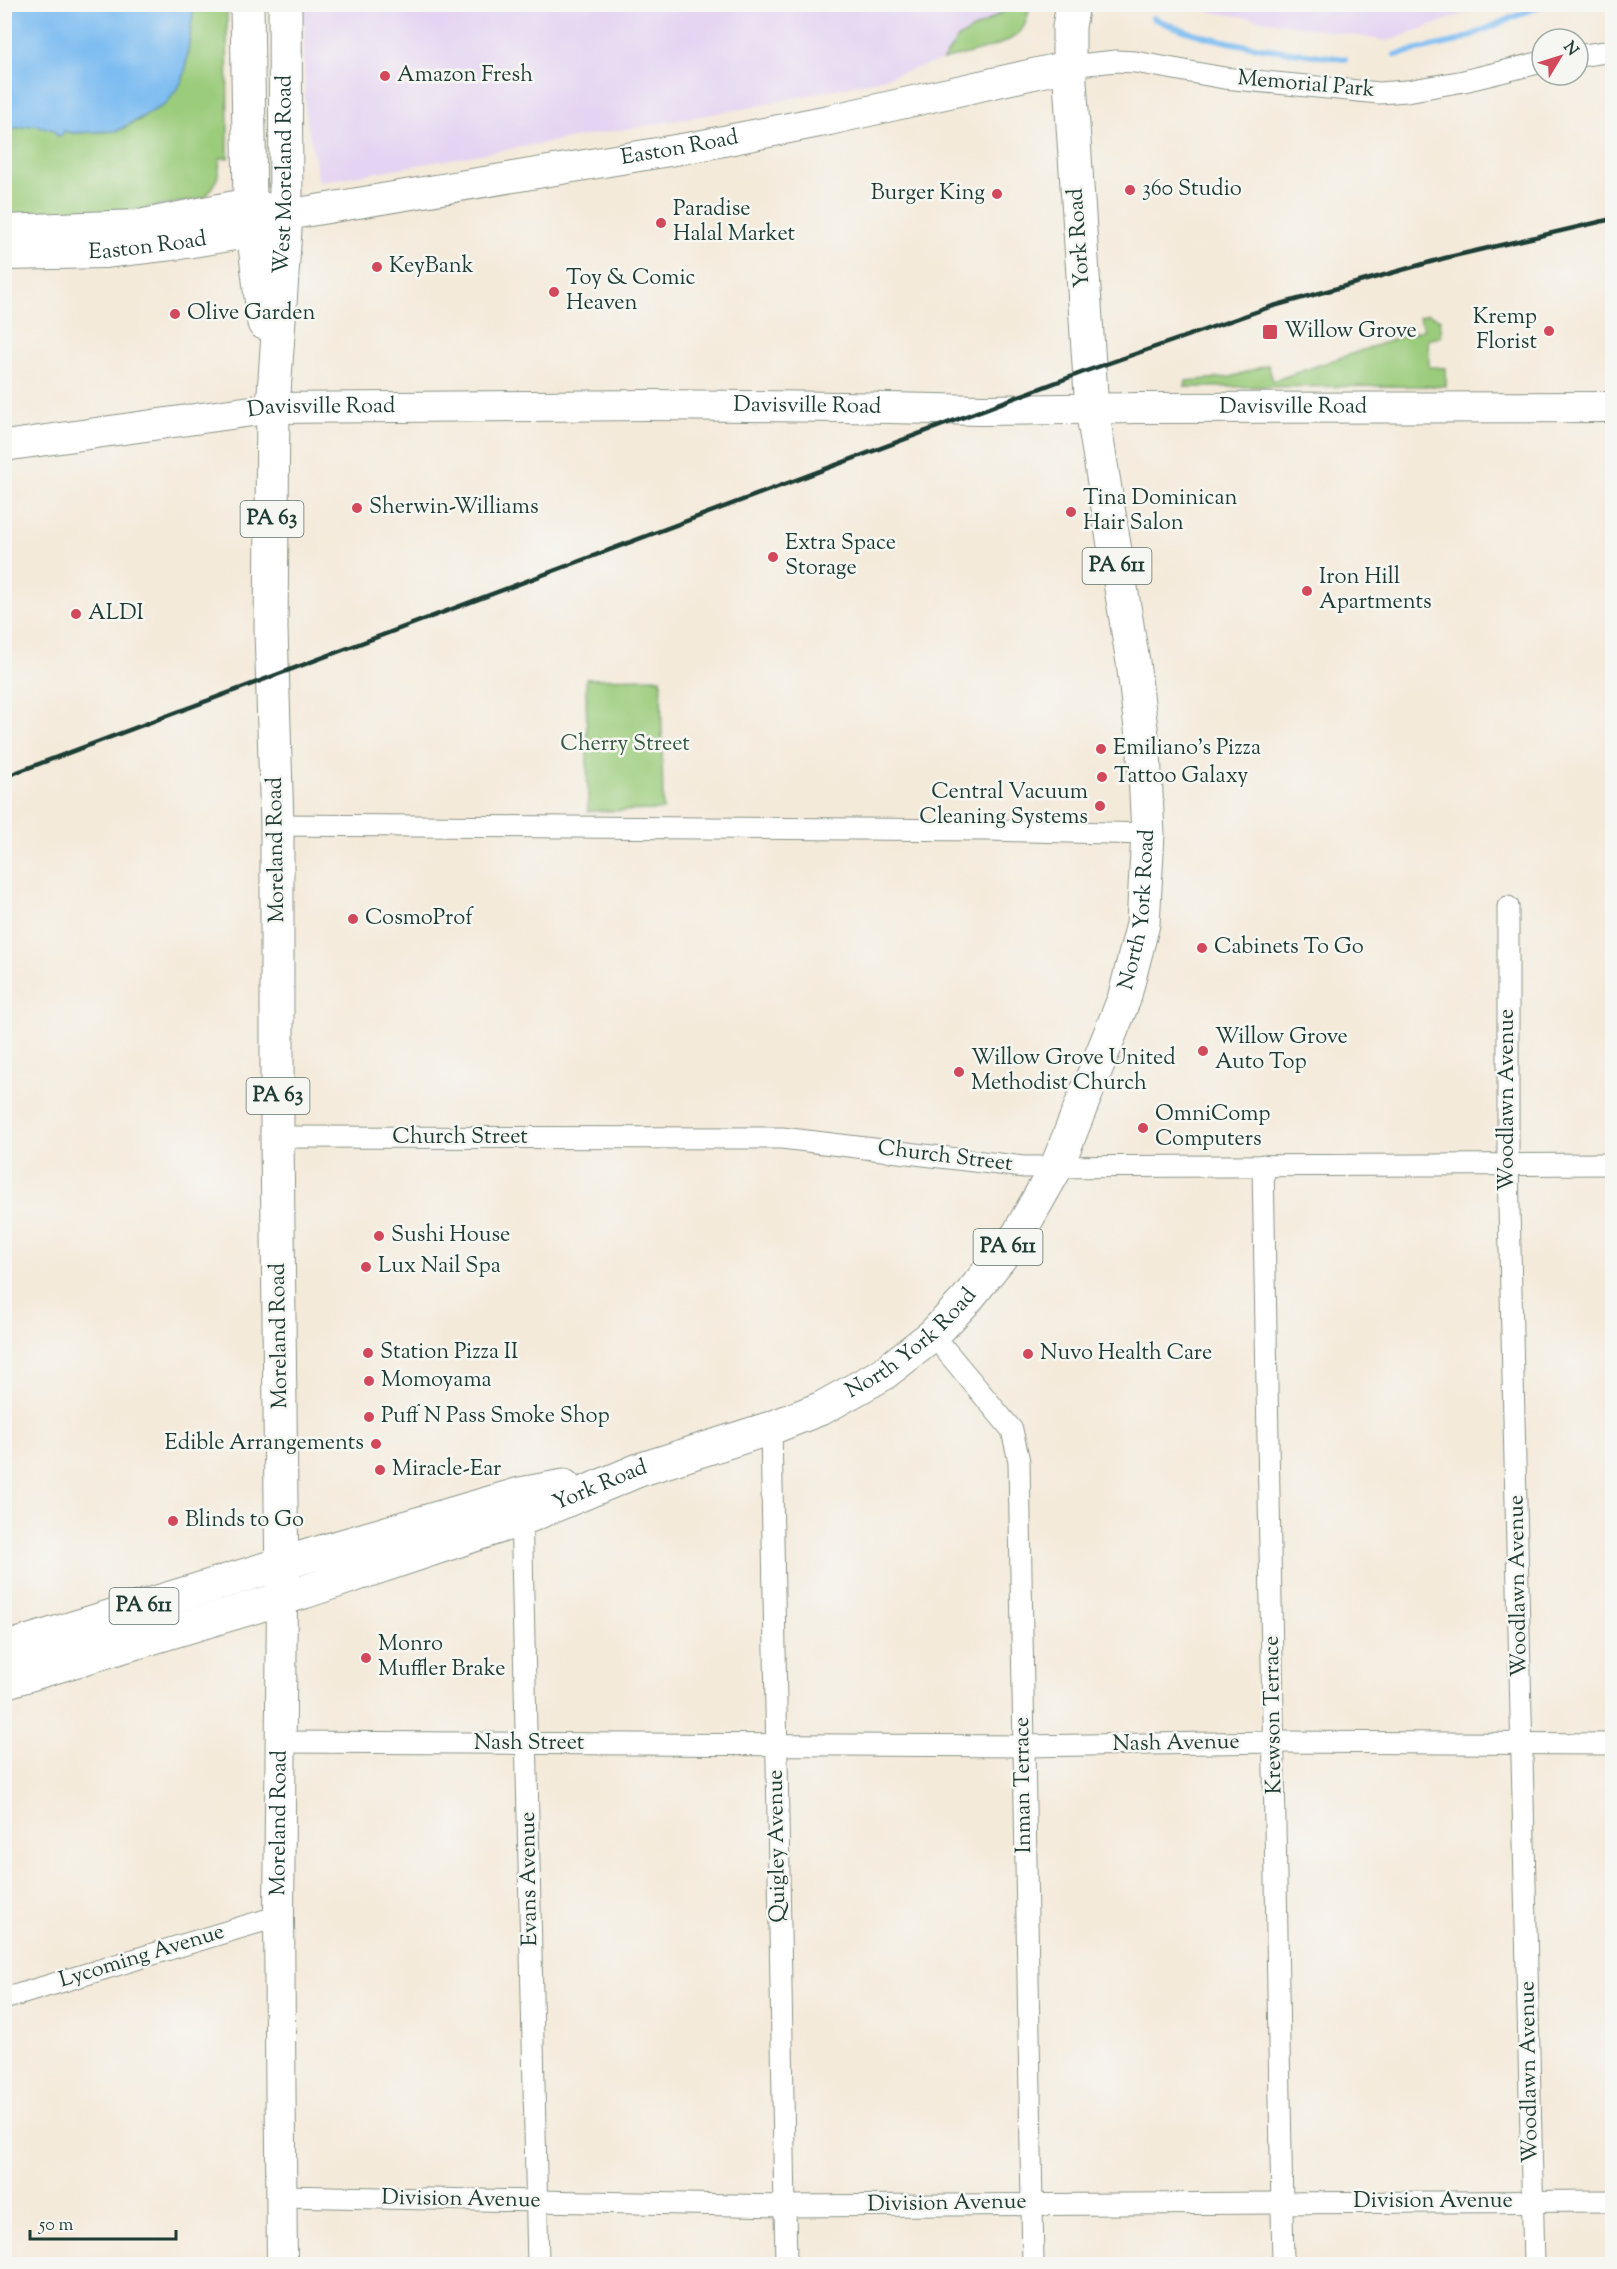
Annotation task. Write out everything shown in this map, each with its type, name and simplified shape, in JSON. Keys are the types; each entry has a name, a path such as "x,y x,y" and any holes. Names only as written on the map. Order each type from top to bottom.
{"main road":[{"name":"West Moreland Road","path":"247,4 252,217 273,408"},
{"name":"West Moreland Road","path":"273,408 286,215 285,4"},
{"name":"PA 611","path":"1069,66 1069,27 1073,4"},
{"name":"PA 611","path":"1069,66 1085,17 1092,4"},
{"name":"Easton Road","path":"4,231 286,215 693,147 829,120 1069,66"},
{"name":"York Road","path":"1069,66 1092,409"},
{"name":"Easton Road","path":"4,255 104,252 180,244 252,217"},
{"name":"Davisville Road","path":"4,446 273,408 662,405 982,410 1612,407"},
{"name":"Moreland Road","path":"273,408 271,629 277,825 277,1137 283,1563 279,1916 282,2265"},
{"name":"North York Road","path":"639,1470 771,1428 822,1408 883,1374 933,1335 967,1299 1018,1235 1057,1166 1124,999 1143,924 1148,834 1145,778 1130,641 1092,409"},
{"name":"York Road","path":"282,1599 521,1507 639,1470"},
{"name":"York Road","path":"283,1563 521,1507"},
{"name":"PA 611","path":"4,1649 283,1563"},
{"name":"PA 611","path":"4,1682 282,1599"}],"street":[{"path":"1590,54 1612,51"},
{"name":"Memorial Park","path":"1069,66 1116,61 1135,62 1224,78 1379,93 1407,91 1464,81 1530,65"},
{"path":"277,825 988,830 1148,834"},
{"name":"Woodlawn Avenue","path":"1508,908 1508,1165 1534,2265"},
{"name":"Church Street","path":"277,1137 782,1138 1024,1167 1612,1164"},
{"name":"Krewson Terrace","path":"1263,1165 1283,2265"},
{"name":"Inman Terrace","path":"933,1335 1012,1430 1019,1461 1033,2265"},
{"name":"Quigley Avenue","path":"771,1428 786,2265"},
{"name":"Evans Avenue","path":"521,1507 538,2265"},
{"name":"Nash Street","path":"281,1742 526,1745 776,1744"},
{"name":"Nash Avenue","path":"776,1744 1023,1746 1275,1742 1612,1744"},
{"name":"Lycoming Avenue","path":"4,2000 279,1916"},
{"name":"Division Avenue","path":"282,2196 786,2206 1612,2201"}],"shaded area":[{"path":"1165,4 1488,4 1488,5 1388,41"},
{"path":"304,5 1030,5 1027,20 1022,30 1015,36 997,44 877,80 753,107 319,182 305,111"}],"green space":[{"path":"192,5 227,5 228,158 220,158 216,180 208,194 204,198 118,213 5,216 5,130 34,125 73,133 117,131 166,103 185,72 193,13"},
{"path":"1015,5 1030,5 1024,26 1014,37 995,46 943,60 958,38"},
{"path":"1428,314 1440,319 1441,337 1428,339 1429,367 1446,368 1446,386 1185,387 1186,381 1231,377 1268,365 1273,381 1424,329 1419,317"},
{"name":"Cherry Street","path":"661,678 663,810 588,811 586,679"}],"water":[{"path":"5,4 192,5 193,13 182,82 166,104 117,131 73,133 64,131 62,136 57,136 54,130 34,125 5,130"}],"waterway":[{"path":"1395,55 1458,41 1544,4"},
{"path":"1153,18 1223,41 1345,59"}],"railway":[{"path":"4,777 1089,370 1270,307 1445,258 1612,219"}],"place":[{"name":"Amazon Fresh","path":"385,76"},
{"name":"360 Studio","path":"1130,190"},
{"name":"Burger King","path":"997,194"},
{"name":"Paradise Halal Market","path":"661,223"},
{"name":"KeyBank","path":"377,267"},
{"name":"Toy & Comic Heaven","path":"554,292"},
{"name":"Olive Garden","path":"175,314"},
{"name":"Kremp Florist","path":"1549,331"},
{"name":"Willow Grove","path":"1270,332"},
{"name":"Sherwin-Williams","path":"357,508"},
{"name":"Tina Dominican Hair Salon","path":"1071,512"},
{"name":"Extra Space Storage","path":"773,557"},
{"name":"Iron Hill Apartments","path":"1307,591"},
{"name":"ALDI","path":"76,614"},
{"name":"Emiliano's Pizza","path":"1101,749"},
{"name":"Tattoo Galaxy","path":"1102,777"},
{"name":"Central Vacuum Cleaning Systems","path":"1100,806"},
{"name":"CosmoProf","path":"353,919"},
{"name":"Cabinets To Go","path":"1202,948"},
{"name":"Willow Grove Auto Top","path":"1203,1051"},
{"name":"Willow Grove United Methodist Church","path":"959,1072"},
{"name":"OmniComp Computers","path":"1143,1128"},
{"name":"Sushi House","path":"379,1236"},
{"name":"Lux Nail Spa","path":"366,1267"},
{"name":"Station Pizza II","path":"368,1353"},
{"name":"Nuvo Health Care","path":"1028,1354"},
{"name":"Momoyama","path":"369,1381"},
{"name":"Puff N Pass Smoke Shop","path":"369,1417"},
{"name":"Edible Arrangements","path":"376,1444"},
{"name":"Miracle-Ear","path":"380,1470"},
{"name":"Blinds to Go","path":"173,1521"},
{"name":"Monro Muffler Brake","path":"366,1658"}]}
